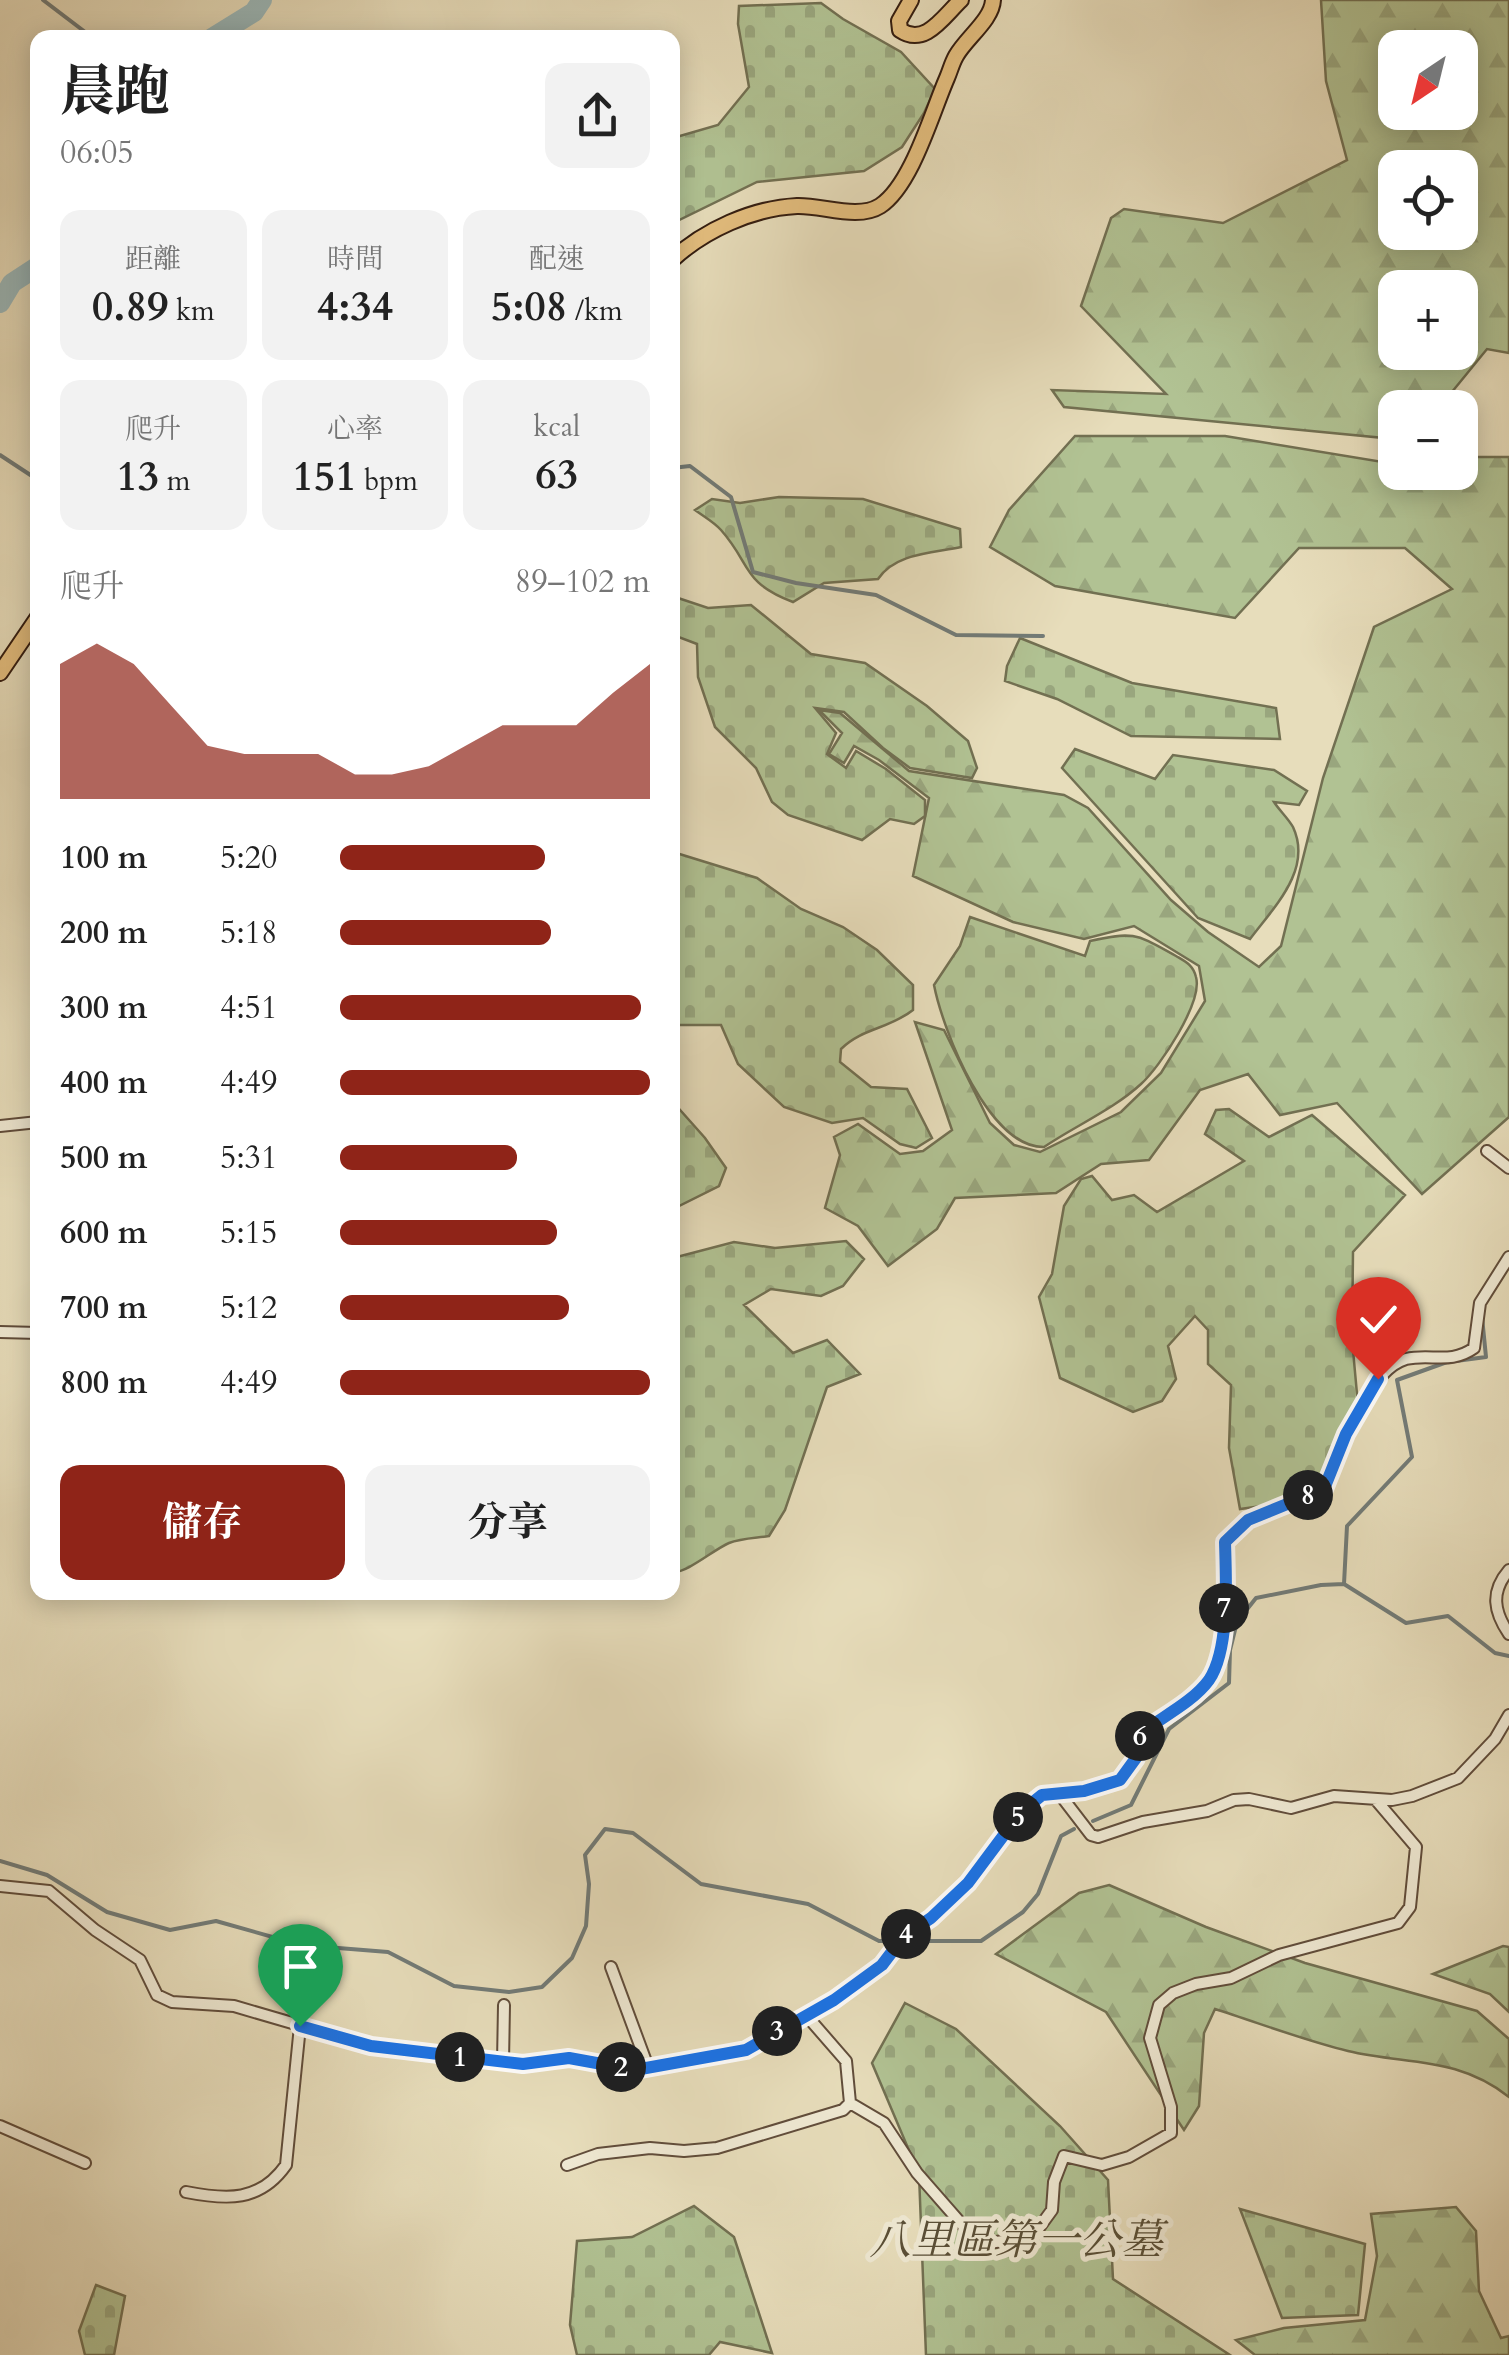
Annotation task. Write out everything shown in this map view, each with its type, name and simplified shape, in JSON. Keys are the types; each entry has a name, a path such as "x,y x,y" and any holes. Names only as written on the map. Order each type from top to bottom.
{"main road":[{"path":"911,0 899,21 900,30 910,37 928,33 961,0"},
{"path":"680,253 724,225 772,210 798,206 860,212 878,208 895,192 905,175 956,55 992,10 993,0"},
{"path":"0,673 30,629"}],"street":[{"path":"0,1126 30,1123"},
{"path":"1486,1151 1509,1168"},
{"path":"0,1886 49,1891 94,1930 140,1960 158,1996 194,2006 234,2006 371,2046 523,2064 569,2058 635,2070 746,2050 834,2000 882,1965 904,1936 931,1918 968,1883 1021,1812 1042,1795 1084,1791 1120,1780 1136,1758 1141,1733 1210,1678 1220,1655 1225,1542 1248,1520 1324,1489 1346,1434 1378,1379 1404,1359 1462,1357 1474,1348 1480,1303 1509,1256"},
{"path":"0,1332 30,1333"},
{"path":"1509,1570 1495,1598 1495,1614 1509,1634"},
{"path":"1058,1792 1091,1835 1098,1838 1143,1822 1207,1810 1234,1800 1290,1808 1334,1796 1376,1800 1412,1796 1458,1778 1496,1739 1509,1715"},
{"path":"850,2103 884,2123 917,2173 979,2244 1036,2232 1052,2210 1054,2182 1064,2156 1102,2165 1130,2157 1170,2132 1171,2107 1150,2038 1159,2005 1173,1993 1230,1978 1280,1954 1398,1922 1410,1907 1416,1847 1376,1800"},
{"path":"611,1967 648,2067"},
{"path":"503,2062 504,2005"},
{"path":"806,2015 846,2061 850,2103"},
{"path":"186,2192 222,2199 249,2194 273,2183 286,2165 300,2026"},
{"path":"567,2165 598,2154 650,2148 718,2148 843,2110 850,2103"},
{"path":"0,2126 85,2163"}],"green space":[{"path":"1321,0 1509,0 1509,353 1487,349 1478,360 1478,270 1378,270 1378,370 1470,370 1454,390 1378,390 1378,437 1064,407 1052,390 1166,394 1081,306 1111,218 1124,209 1223,223 1347,160 1326,81"},
{"path":"821,3 901,52 935,89 902,147 864,171 757,182 680,220 680,136 718,125 749,87 738,24 739,6"},
{"path":"1075,436 1225,436 1378,461 1378,490 1478,490 1478,457 1509,457 1509,1117 1422,1194 1337,1103 1280,1115 1248,1074 1200,1090 1149,1160 1101,1164 1056,1193 955,1198 937,1229 888,1266 858,1226 825,1208 840,1155 834,1137 858,1124 900,1154 923,1151 952,1130 915,1022 944,1030 990,1123 1014,1145 1040,1152 1121,1112 1161,1073 1205,1001 1199,966 1134,926 1084,939 1013,922 913,876 929,798 854,746 844,763 829,754 842,733 819,710 840,713 909,771 1064,795 1088,808 1171,900 1208,932 1259,967 1281,946 1323,778 1374,627 1452,589 1405,548 1299,548 1235,618 1055,586 990,547 1009,510"},
{"path":"779,497 863,499 960,529 961,547 904,559 878,579 824,583 793,602 756,580 721,530 695,510 712,499 740,503"},
{"path":"680,599 708,608 751,605 811,654 865,663 927,706 968,741 977,768 972,778 910,768 844,712 815,708 836,733 827,754 846,768 856,751 886,769 925,800 925,816 914,824 890,819 862,840 788,815 772,802 756,768 715,727 698,677 697,644 680,638"},
{"path":"1020,638 1132,683 1276,708 1280,739 1131,736 1057,699 1005,681 1007,666"},
{"path":"1075,749 1155,779 1173,755 1274,770 1307,791 1299,805 1274,802 1293,827 1298,858 1288,887 1250,939 1198,918 1062,768"},
{"path":"680,854 757,878 801,909 843,927 877,950 913,985 913,1010 849,1042 841,1049 840,1062 871,1087 907,1089 932,1138 916,1148 900,1144 863,1118 832,1123 784,1107 738,1064 721,1025 680,1025"},
{"path":"970,917 1085,956 1090,941 1135,936 1183,960 1195,973 1196,988 1187,1017 1149,1076 1119,1101 1044,1147 1024,1142 1005,1129 987,1108 947,1030 934,985 960,946"},
{"path":"1229,1109 1269,1137 1312,1115 1405,1195 1353,1252 1352,1339 1358,1405 1339,1436 1322,1486 1262,1506 1240,1509 1229,1448 1231,1385 1208,1364 1208,1330 1195,1316 1168,1346 1176,1379 1162,1401 1133,1412 1060,1378 1039,1297 1052,1274 1064,1206 1081,1179 1092,1176 1112,1200 1134,1195 1157,1212 1244,1161 1205,1134 1216,1110"},
{"path":"680,1110 726,1168 719,1186 680,1206"},
{"path":"846,1241 864,1259 843,1286 821,1296 771,1289 744,1305 793,1353 827,1340 860,1374 827,1387 785,1510 769,1536 729,1543 680,1571 680,1256 734,1242 775,1248"},
{"path":"1109,1885 1206,1927 1305,1963 1477,2011 1509,2039 1509,2097 1470,2074 1451,2068 1348,2051 1215,2009 1204,2033 1199,2106 1184,2130 1106,2012 996,1954 1079,1893"},
{"path":"1509,1947 1509,2012 1490,1994 1433,1974"},
{"name":"八里區第一公墓","path":"905,2003 956,2029 1060,2126 1108,2180 1113,2279 1230,2355 926,2355 919,2174 872,2063"},
{"name":"八里區第一公墓","path":"694,2206 734,2237 772,2353 720,2342 709,2355 577,2355 570,2325 577,2241 632,2237"},
{"path":"1456,2207 1476,2231 1479,2291 1501,2338 1509,2336 1509,2355 1255,2355 1236,2340 1284,2328 1365,2320 1377,2256 1371,2214"},
{"path":"1240,2209 1365,2244 1358,2315 1282,2318"},
{"path":"96,2285 125,2296 114,2355 85,2355 79,2331"}],"waterway":[{"path":"43,0 82,30"},
{"path":"225,30 254,12 262,0"},
{"path":"0,303 12,283 30,271"},
{"path":"0,455 30,475"},
{"path":"680,467 690,466 731,497 753,572 876,595 956,635 1043,636"},
{"path":"1456,1361 1486,1357 1482,1317"},
{"path":"1093,1821 1131,1805 1169,1729 1229,1683 1230,1650 1237,1622 1256,1598 1344,1584 1347,1526 1412,1457 1397,1380 1447,1362"},
{"path":"1344,1584 1406,1623 1448,1616 1495,1653 1509,1656"},
{"path":"0,1861 47,1875 107,1912 170,1930 216,1921 301,1945 388,1952 454,1986 509,1992 542,1987 572,1958 586,1926 589,1884 585,1855 605,1829 633,1833 701,1884 808,1904 879,1941 981,1941 1023,1912 1038,1894 1061,1836 1074,1829"}],"route":[{"path":"300,2026 371,2046 523,2064 569,2058 635,2070 746,2050 834,2000 882,1965 904,1936 931,1918 968,1883 1021,1812 1042,1795 1084,1791 1120,1780 1136,1758 1141,1733 1201,1689 1220,1655 1225,1542 1248,1520 1324,1489 1346,1434 1378,1379"}]}
